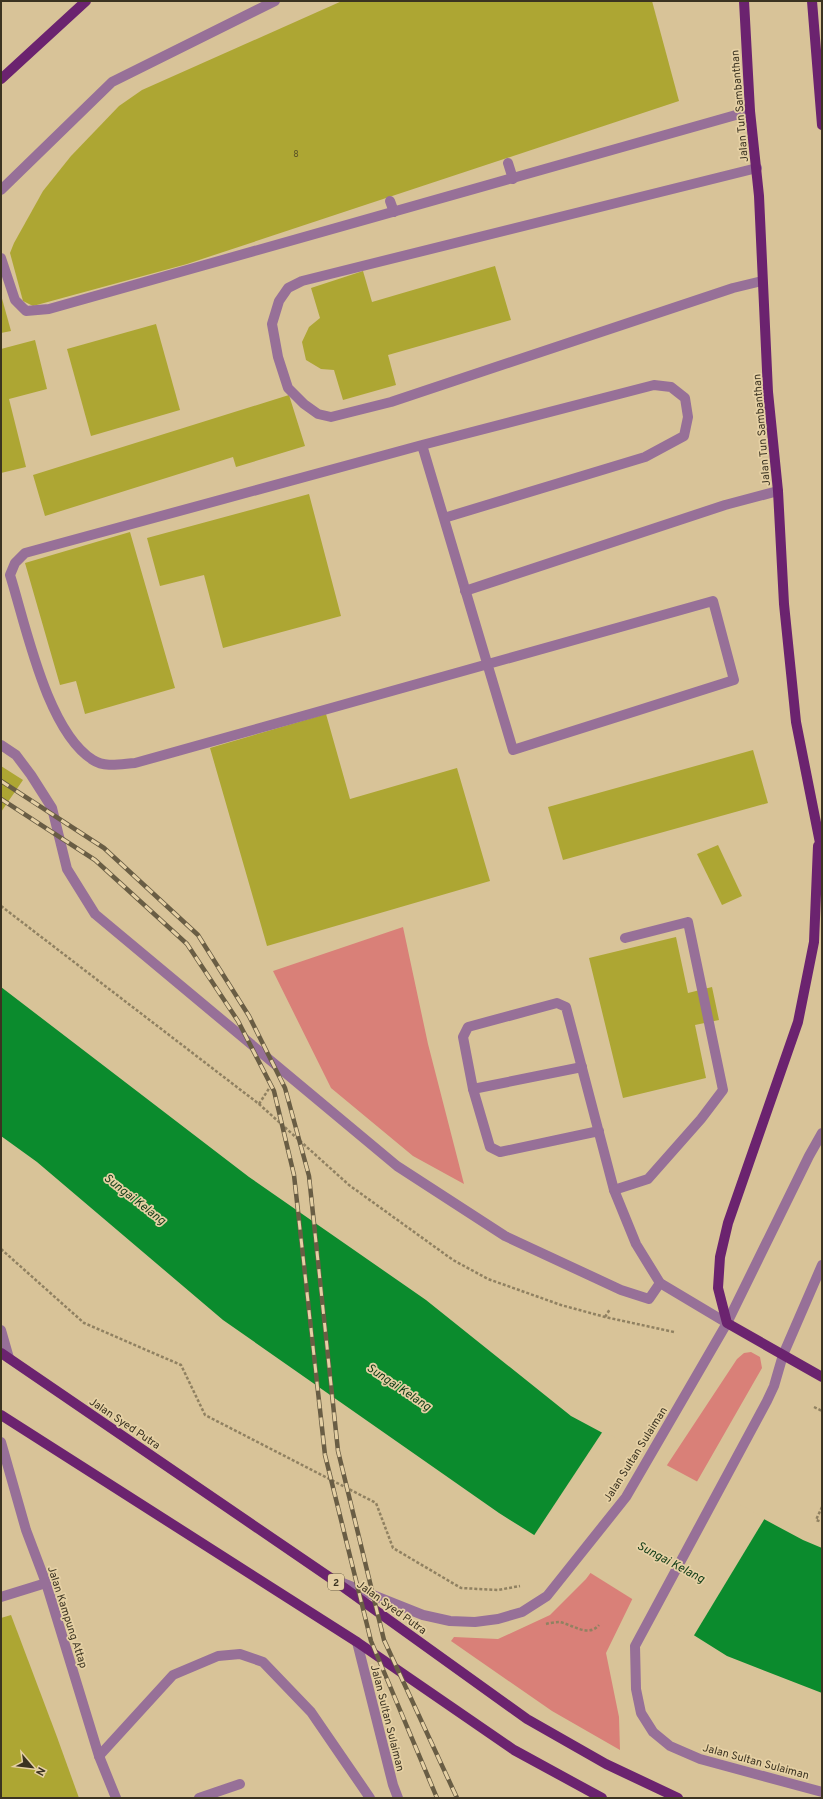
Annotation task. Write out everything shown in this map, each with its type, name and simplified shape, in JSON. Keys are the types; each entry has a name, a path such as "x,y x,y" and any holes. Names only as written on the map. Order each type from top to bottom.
{"main road":[{"path":"1,79 86,1"},
{"name":"Jalan Tun Sambanthan","path":"744,1 750,111 757,168 768,392 778,491 784,604 796,722 818,842 822,853"},
{"path":"812,1 822,109 822,125"},
{"path":"818,842 814,942 798,1022 728,1223 720,1257 718,1288 727,1323 822,1377"},
{"name":"Jalan Syed Putra","path":"5,1355 332,1579 527,1719 606,1764 678,1798"},
{"path":"1,1415 357,1642 514,1750 602,1798"}],"street":[{"path":"1,190 112,82 275,1"},
{"path":"1,258 16,300 26,311 49,309 750,111"},
{"path":"508,162 512,178"},
{"path":"757,168 302,281 288,288 279,301 272,324 278,357 288,388 304,404 318,414 331,417 391,402 733,288 762,281"},
{"path":"390,201 394,212"},
{"path":"422,445 486,665 513,750 734,680 713,601 486,665 135,763 108,765 93,760 75,743 54,714 44,688 10,575 15,563 25,553 422,445 654,385 671,386 685,398 688,418 684,436 645,457 444,518"},
{"path":"465,591 725,505 778,491"},
{"path":"1,745 16,755 31,774 52,808 68,869 95,914 397,1166 505,1236 621,1290 649,1299 660,1283"},
{"path":"614,1190 648,1179 701,1119 723,1090 688,922 625,938"},
{"path":"599,1131 500,1152 490,1147 473,1089 463,1037 468,1027 557,1003 566,1007 599,1131 614,1190 636,1244 660,1283 727,1323"},
{"path":"473,1089 582,1067"},
{"name":"Jalan Sultan Sulaiman","path":"332,1579 423,1615 450,1621 475,1622 498,1619 522,1612 546,1596 626,1497 727,1323 809,1156 822,1133"},
{"name":"Jalan Sultan Sulaiman","path":"822,1265 783,1355 774,1386 767,1401 635,1646 636,1689 641,1712 653,1732 670,1746 700,1759 822,1792"},
{"path":"1,1330 5,1355"},
{"name":"Jalan Kampung Attap","path":"1,1442 26,1530 46,1583 99,1756 116,1798"},
{"path":"1,1597 46,1583"},
{"name":"Jalan Sultan Sulaiman","path":"357,1642 393,1785 398,1798"},
{"path":"99,1756 173,1675 218,1656 240,1654 262,1662 311,1712 370,1798"},
{"path":"199,1798 240,1784"}],"path":[{"path":"1,906 259,1104 349,1185 453,1260 488,1279 561,1305 605,1317 674,1332"},
{"path":"259,1104 273,1083"},
{"path":"1,1249 84,1323 181,1365 205,1415 376,1503 393,1548 461,1588 498,1590 524,1586"},
{"path":"814,1407 822,1411"},
{"path":"822,1507 816,1520 822,1522"},
{"path":"543,1624 558,1622 587,1631 596,1629 598,1625"}],"shaded area":[{"path":"403,927 428,1044 464,1184 413,1156 331,1088 273,971"},
{"path":"751,1352 760,1357 762,1368 647,1569 606,1653 619,1717 620,1750 552,1711 451,1641 454,1637 498,1639 550,1615 586,1579 638,1509 737,1359 744,1353"}],"water":[{"name":"Sungai Kelang","path":"1,987 249,1177 426,1300 571,1416 803,1540 822,1548 822,1693 727,1656 499,1513 223,1320 37,1162 1,1136"}],"pier":[{"path":"603,1431 765,1518 693,1637 533,1537"}],"building":[{"path":"342,1 652,1 679,101 187,264 33,306 23,301 10,253 14,243 43,191 71,156 119,106 142,90"},
{"path":"495,266 511,320 388,355 396,385 343,400 334,370 321,369 306,360 302,342 309,327 320,318 311,288 363,271 372,302"},
{"path":"1,295 11,331 1,333"},
{"path":"156,324 180,410 91,436 67,349"},
{"path":"35,340 47,389 9,399 26,467 1,473 1,349"},
{"path":"289,395 305,446 236,467 233,457 45,516 33,475"},
{"path":"309,494 341,616 223,648 204,575 160,586 147,538"},
{"path":"130,532 175,688 85,714 76,681 60,685 25,563"},
{"path":"326,714 350,799 457,768 490,881 267,946 210,748"},
{"path":"753,750 768,803 563,860 548,807"},
{"path":"1,766 23,780 1,812"},
{"path":"718,845 742,896 722,905 697,854"},
{"path":"676,937 688,993 712,987 719,1020 695,1025 706,1078 623,1098 589,958"},
{"path":"11,1615 79,1798 1,1798 1,1618"}],"railway":[{"path":"1,781 104,848 198,935 249,1016 285,1088 309,1176 338,1451 384,1640 457,1798"},
{"path":"1,799 95,860 187,944 238,1021 274,1091 294,1175 325,1455 371,1641 437,1798"}]}
